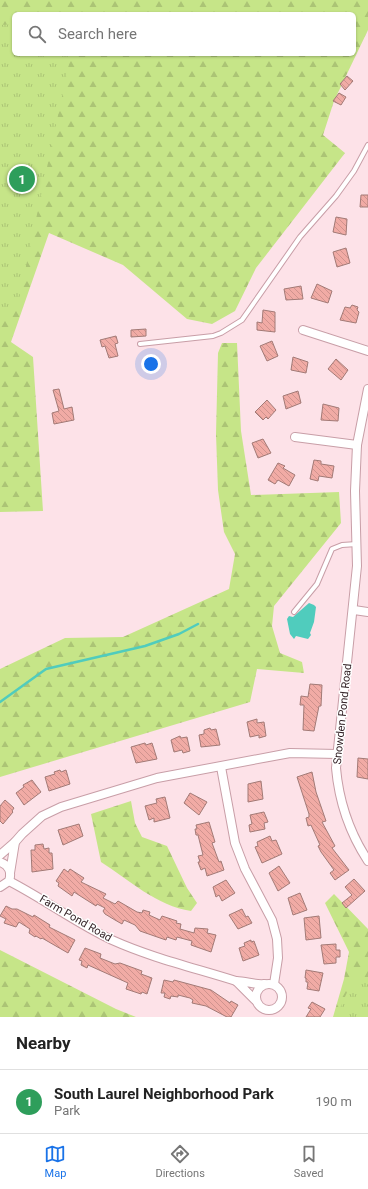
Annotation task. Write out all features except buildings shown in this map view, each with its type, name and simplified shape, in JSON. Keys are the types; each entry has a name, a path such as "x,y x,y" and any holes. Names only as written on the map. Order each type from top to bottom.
{"street":[{"path":"304,330 368,351"},
{"name":"Snowden Pond Road","path":"368,389 357,445 355,491 357,544 354,610 337,754 338,783 342,807 353,835 368,861"},
{"path":"295,437 357,445"},
{"path":"354,610 368,612"},
{"path":"0,855 42,816 61,807 157,778 290,753 337,754"},
{"name":"Farm Pond Road","path":"221,766 235,843 245,869 272,920 277,939 278,958 274,984"},
{"path":"0,888 9,877 15,842"},
{"name":"Farm Pond Road","path":"0,862 5,864 9,877 74,920 112,940 154,957 236,981 248,981 256,984 274,984 281,992 282,997 277,1008 269,1010 262,1009 236,981"},
{"path":"255,1000 257,990 265,984"}],"lane":[{"path":"140,344 213,336 227,330 242,320 300,237 336,196 354,171 368,145"},
{"path":"294,612 317,584 332,550 342,545 357,544"}],"green space":[{"path":"0,0 368,0 368,30 356,55 356,12 12,12 12,56 356,56 334,101 323,135 345,153 256,268 235,311 212,324 187,319 123,265 49,233 11,342 33,357 43,511 0,512"},
{"path":"12,24 12,56 71,56 18,304 0,315 0,25"},
{"path":"222,343 237,343 241,431 251,495 339,492 341,523 274,606 272,626 280,653 302,662 304,673 257,669 250,702 0,777 0,669 65,638 123,637 229,589 235,554 224,532 218,490 216,434 218,353"},
{"path":"131,801 135,823 142,837 167,846 187,888 197,903 191,911 167,904 155,898 101,862 91,814"},
{"path":"334,894 368,929 368,1017 333,1017 344,979 349,952 325,903"},
{"path":"0,950 116,1009 136,1017 0,1017"},
{"path":"353,979 368,981 368,1017 336,1017"}],"shaded area":[{"path":"309,603 316,607 314,622 310,633 311,635 308,639 296,636 294,639 290,634 287,619 289,616 293,617"}],"waterway":[{"path":"0,702 46,669 145,646 179,634 198,624"}],"place":[{"name":"South Laurel Neighborhood Park","path":"22,179"}]}
